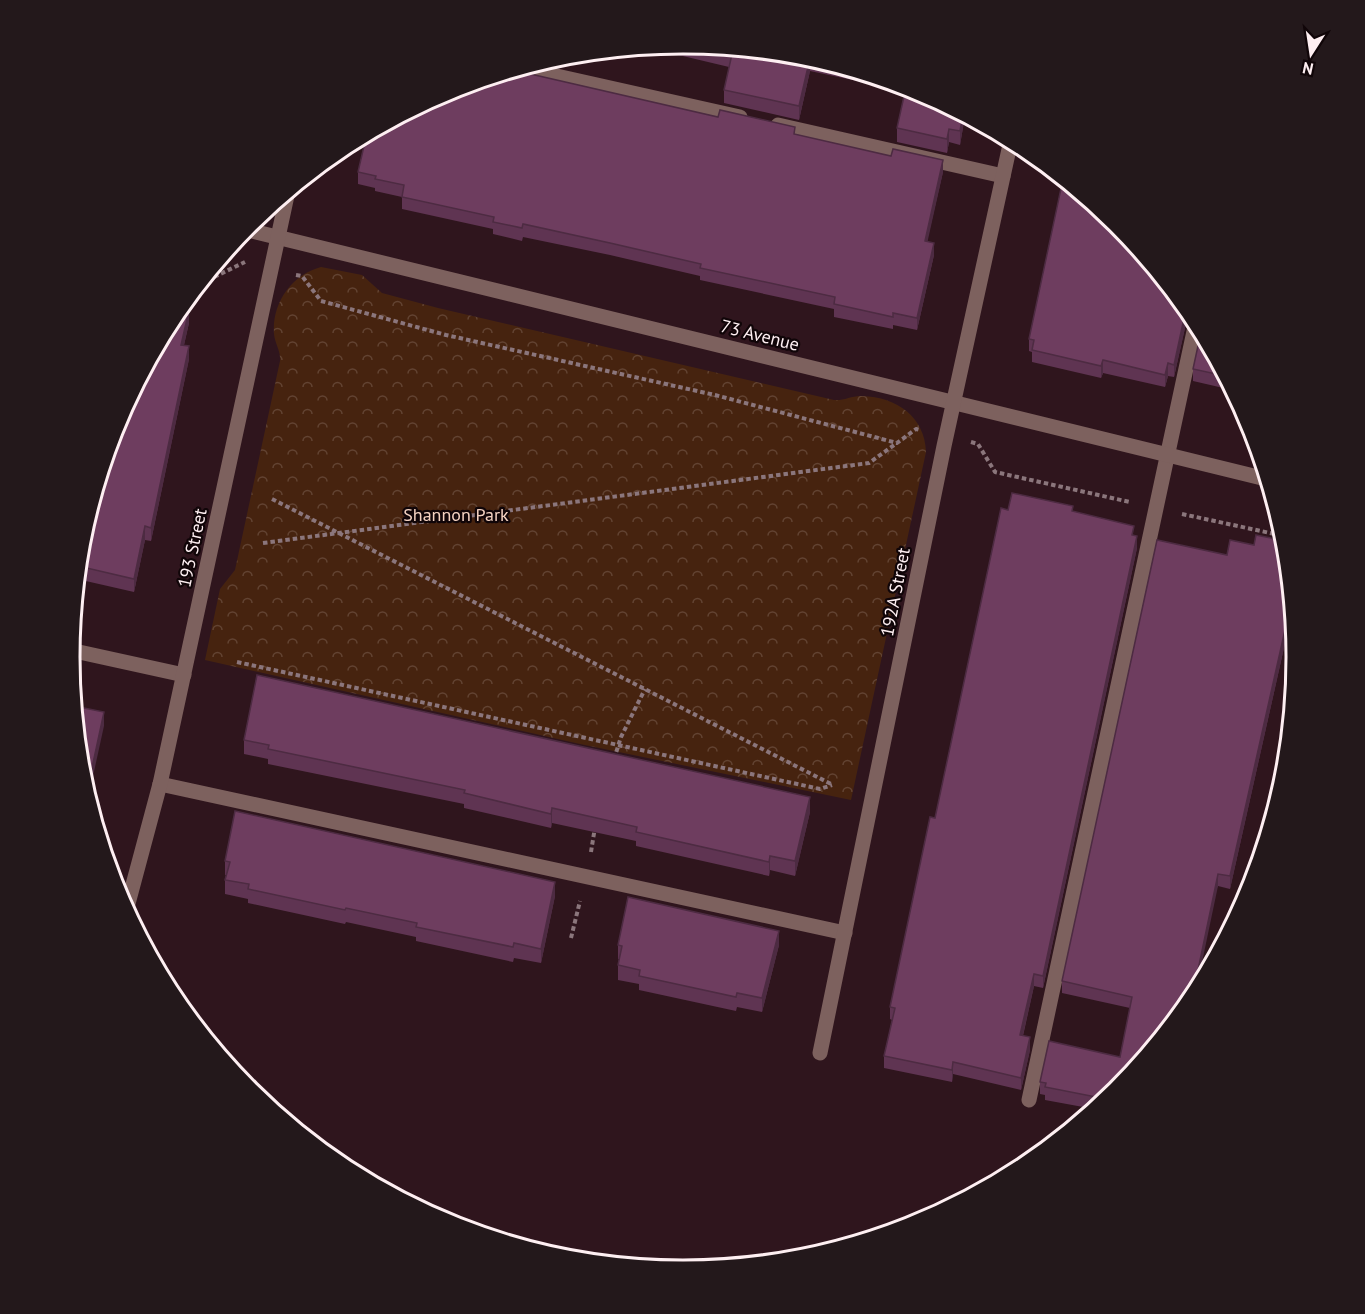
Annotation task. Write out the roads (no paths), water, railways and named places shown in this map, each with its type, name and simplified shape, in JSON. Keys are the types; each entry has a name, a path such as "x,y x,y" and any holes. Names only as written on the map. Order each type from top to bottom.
{"street":[{"path":"539,72 1003,176"},
{"name":"192A Street","path":"820,1053 954,402 1009,150"},
{"name":"193 Street","path":"130,898 160,784 285,204"},
{"name":"73 Avenue","path":"255,232 1257,477"},
{"path":"1029,1101 1193,337"},
{"path":"80,652 184,675"},
{"path":"160,784 845,933"}],"park label":[{"name":"Shannon Park","path":"456,514"}]}
